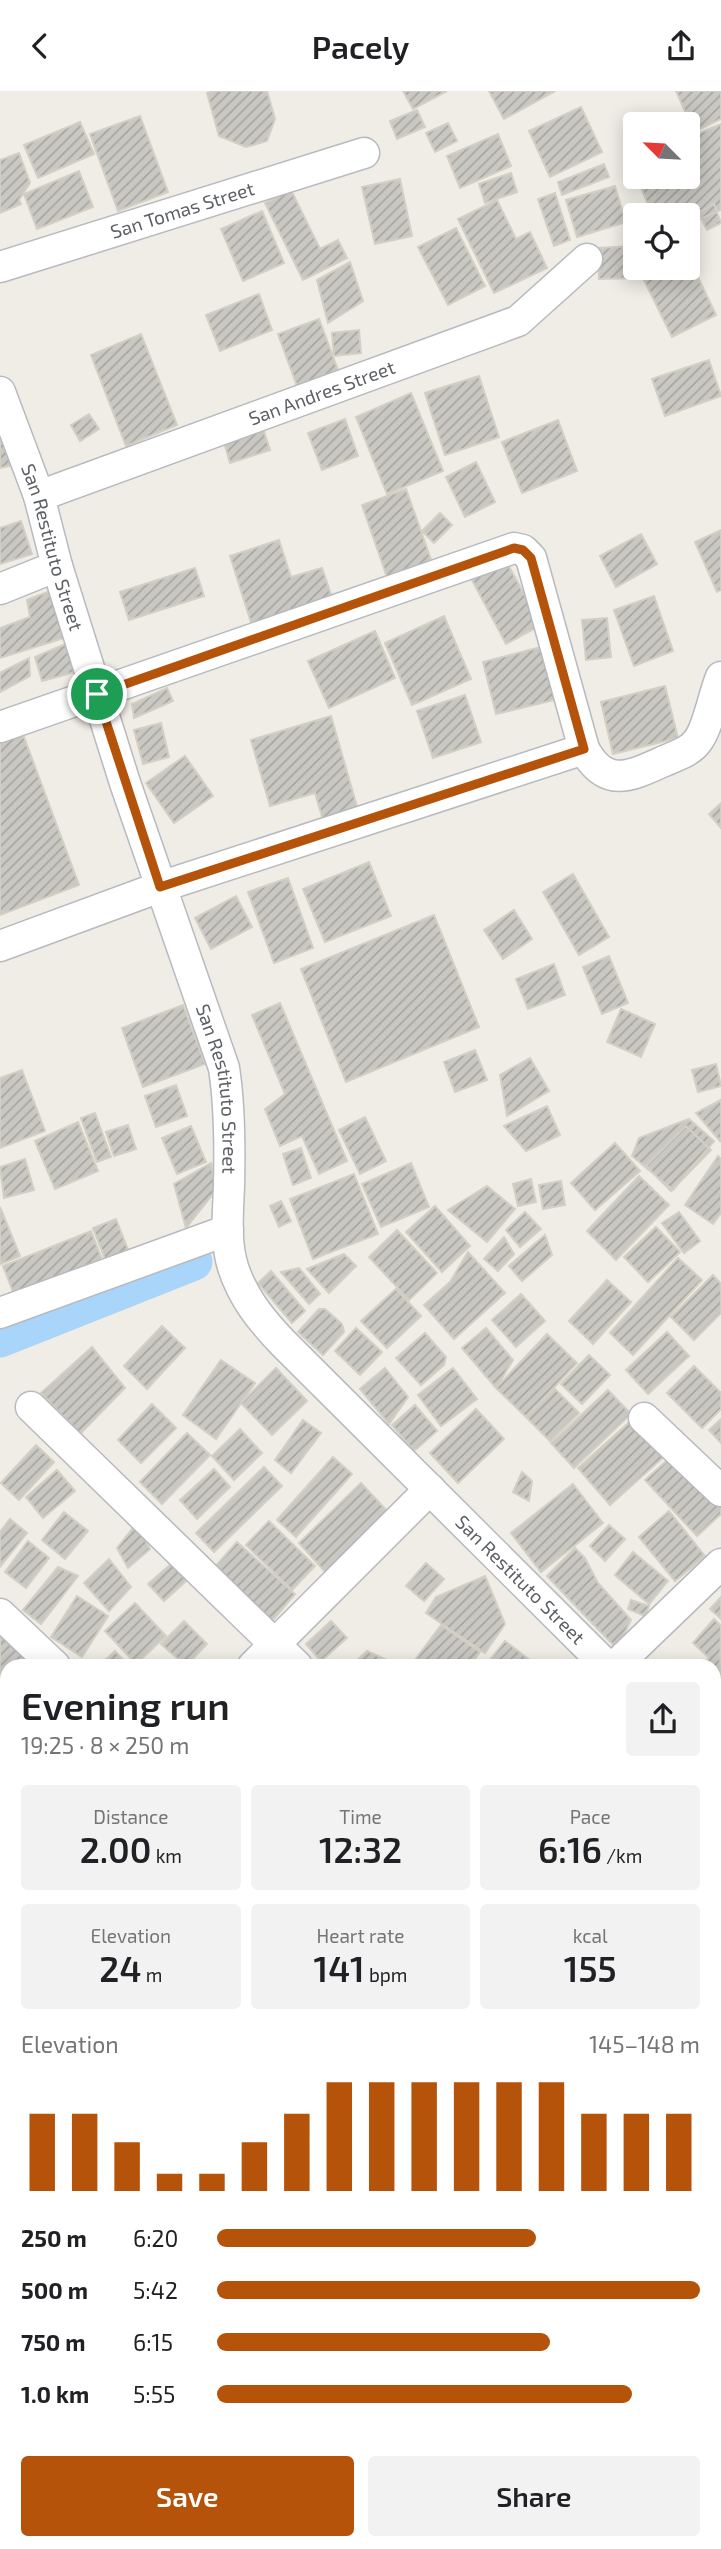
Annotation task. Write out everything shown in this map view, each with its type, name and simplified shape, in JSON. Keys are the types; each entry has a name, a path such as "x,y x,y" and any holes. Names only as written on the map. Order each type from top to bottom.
{"street":[{"name":"San Tomas Street","path":"0,267 364,152"},
{"name":"San Andres Street","path":"39,496 518,321 587,259"},
{"name":"San Restituto Street","path":"0,392 39,496 57,566 97,694 160,887 213,1029 224,1068 229,1103 228,1230 232,1264 257,1316 600,1659"},
{"path":"0,727 514,548 523,550 531,558 584,749 597,767 612,776 628,777 686,751 700,738 721,677"},
{"path":"0,589 57,566"},
{"path":"0,946 160,887 584,749"},
{"path":"0,1313 228,1230"},
{"path":"31,1407 290,1659"},
{"path":"644,1418 721,1491"},
{"path":"260,1659 430,1489"},
{"path":"622,1659 721,1564"},
{"path":"0,1614 48,1659"}],"building":[{"path":"267,91 275,119 267,141 246,147 219,136 207,93"},
{"path":"403,91 447,91 413,109"},
{"path":"489,91 555,91 504,119"},
{"path":"676,91 721,91 721,119 700,129 700,112 685,112"},
{"path":"581,107 602,152 550,177 529,131"},
{"path":"417,110 425,127 397,139 390,121"},
{"path":"140,116 168,192 118,211 90,134"},
{"path":"80,122 94,154 38,178 24,145"},
{"path":"448,123 457,141 435,152 426,133"},
{"path":"721,124 721,210 700,219 700,203 647,203 642,189 700,189 700,133"},
{"path":"498,134 511,166 460,188 447,156"},
{"path":"19,153 30,183 19,200 21,204 0,213 0,160"},
{"path":"604,164 609,177 562,195 558,182"},
{"path":"79,171 93,207 37,229 24,194"},
{"path":"511,173 517,192 485,203 479,184"},
{"path":"400,179 412,236 375,244 362,187"},
{"path":"615,186 623,212 623,223 577,237 566,200"},
{"path":"291,190 320,249 338,240 347,258 303,280 265,203"},
{"path":"555,193 570,240 554,246 538,199"},
{"path":"497,200 516,239 530,232 547,268 494,293 458,219"},
{"path":"714,204 721,223 707,230 700,212"},
{"path":"262,211 284,263 243,281 221,229"},
{"path":"456,228 485,286 448,305 418,247"},
{"path":"623,247 623,278 599,279 598,248"},
{"path":"350,262 363,301 328,323 317,280"},
{"path":"644,280 699,280 716,315 672,337"},
{"path":"259,294 272,330 220,351 206,315"},
{"path":"319,319 338,370 297,386 278,334"},
{"path":"359,330 361,353 334,356 332,333"},
{"path":"141,334 177,425 126,446 91,355"},
{"path":"709,360 721,396 665,416 652,379"},
{"path":"479,376 499,437 445,455 425,393"},
{"path":"411,393 443,471 387,494 356,417"},
{"path":"89,414 99,429 80,441 71,425"},
{"path":"260,419 270,450 230,463 221,432"},
{"path":"345,419 358,456 322,470 308,433"},
{"path":"558,420 577,471 522,493 502,442"},
{"path":"0,426 13,465 0,468"},
{"path":"476,462 495,502 465,517 446,477"},
{"path":"406,489 433,565 388,580 362,505"},
{"path":"440,513 452,525 434,543 422,531"},
{"path":"21,521 32,554 0,564 0,528"},
{"path":"721,530 721,590 717,592 695,542"},
{"path":"641,534 657,564 616,587 600,556"},
{"path":"279,540 291,577 322,568 335,606 254,632 230,556"},
{"path":"506,561 541,625 506,644 472,580"},
{"path":"195,568 204,596 129,620 120,592"},
{"path":"50,591 67,637 0,658 0,628 30,617 27,600"},
{"path":"654,596 673,651 634,666 614,610"},
{"path":"444,616 471,679 412,705 385,643"},
{"path":"607,618 611,657 586,660 582,620"},
{"path":"375,631 395,678 329,708 308,661"},
{"path":"65,644 75,672 42,681 35,657"},
{"path":"545,646 558,699 496,714 483,662"},
{"path":"29,658 30,676 0,692 0,673"},
{"path":"665,686 678,738 613,754 601,702"},
{"path":"167,688 173,701 134,718 132,704"},
{"path":"465,695 481,742 433,758 417,711"},
{"path":"331,716 358,810 323,820 315,793 270,806 251,740"},
{"path":"161,723 169,757 143,764 134,730"},
{"path":"21,729 79,885 0,915 0,737"},
{"path":"185,756 213,796 174,823 146,783"},
{"path":"721,803 721,828 709,814"},
{"path":"369,862 391,916 325,942 303,889"},
{"path":"573,874 609,937 579,955 543,892"},
{"path":"288,878 313,948 274,963 248,892"},
{"path":"236,896 252,927 211,949 195,918"},
{"path":"514,910 532,939 503,959 484,930"},
{"path":"434,915 479,1027 346,1082 301,969"},
{"path":"609,956 628,1003 602,1014 583,967"},
{"path":"554,964 565,995 528,1009 516,979"},
{"path":"280,1003 347,1161 319,1174 302,1136 280,1146 265,1109 285,1094 252,1015"},
{"path":"183,1005 205,1064 143,1087 122,1028"},
{"path":"621,1009 655,1024 641,1057 607,1042"},
{"path":"475,1050 487,1080 455,1092 444,1062"},
{"path":"530,1058 549,1091 507,1116 500,1075"},
{"path":"716,1064 721,1086 698,1092 692,1070"},
{"path":"22,1070 45,1131 0,1148 0,1078"},
{"path":"176,1085 187,1116 156,1127 145,1096"},
{"path":"721,1100 721,1139 720,1141 696,1113"},
{"path":"547,1106 560,1135 526,1151 504,1126"},
{"path":"95,1113 111,1157 97,1162 81,1118"},
{"path":"365,1117 386,1161 360,1174 339,1130"},
{"path":"689,1119 714,1141 673,1190 632,1156 639,1138"},
{"path":"78,1122 98,1171 55,1189 35,1141"},
{"path":"128,1125 136,1149 114,1156 106,1132"},
{"path":"191,1126 206,1162 177,1174 162,1138"},
{"path":"686,1126 711,1150 671,1191 646,1166"},
{"path":"615,1143 640,1171 595,1210 571,1183"},
{"path":"301,1148 311,1178 293,1185 283,1154"},
{"path":"718,1156 721,1159 721,1213 713,1224 685,1205"},
{"path":"25,1159 34,1190 4,1198 0,1167"},
{"path":"211,1163 216,1190 186,1228 174,1184"},
{"path":"411,1163 429,1207 381,1227 362,1184"},
{"path":"354,1174 378,1234 313,1259 290,1199"},
{"path":"639,1176 669,1205 616,1260 587,1231"},
{"path":"531,1179 536,1202 518,1206 513,1184"},
{"path":"561,1181 565,1205 543,1209 539,1185"},
{"path":"487,1186 515,1209 487,1242 448,1210"},
{"path":"281,1201 291,1221 279,1227 270,1206"},
{"path":"435,1206 470,1246 442,1272 406,1232"},
{"path":"0,1207 20,1256 1,1264 0,1262"},
{"path":"525,1212 541,1229 520,1247 506,1230"},
{"path":"679,1212 700,1241 684,1253 662,1223"},
{"path":"116,1219 130,1255 107,1264 93,1228"},
{"path":"656,1227 680,1252 648,1282 624,1257"},
{"path":"397,1230 437,1273 409,1300 369,1257"},
{"path":"91,1231 103,1262 15,1297 3,1266"},
{"path":"545,1235 552,1255 522,1281 509,1266"},
{"path":"504,1237 514,1254 498,1271 484,1259"},
{"path":"468,1252 505,1293 454,1339 424,1305 450,1282"},
{"path":"344,1254 356,1266 329,1293 307,1269"},
{"path":"678,1258 702,1280 633,1355 610,1333"},
{"path":"299,1268 320,1294 309,1304 281,1272"},
{"path":"271,1271 305,1311 292,1323 258,1283"},
{"path":"713,1275 721,1284 721,1313 694,1340 671,1317"},
{"path":"607,1280 631,1302 593,1344 569,1321"},
{"path":"396,1289 421,1316 387,1348 361,1321"},
{"path":"521,1294 545,1321 516,1347 492,1320"},
{"path":"319,1309 325,1309 342,1324 344,1332 323,1355 298,1332"},
{"path":"162,1326 185,1348 147,1389 124,1366"},
{"path":"356,1328 382,1352 360,1375 335,1351"},
{"path":"486,1328 513,1360 496,1388 462,1348"},
{"path":"667,1332 689,1356 648,1394 626,1370"},
{"path":"425,1333 446,1357 444,1365 421,1385 396,1358"},
{"path":"547,1334 577,1363 526,1417 496,1388"},
{"path":"92,1347 125,1388 80,1434 41,1393"},
{"path":"589,1355 610,1375 582,1404 561,1384"},
{"path":"221,1360 255,1383 216,1439 183,1415"},
{"path":"694,1366 721,1393 721,1409 702,1428 667,1393"},
{"path":"276,1368 307,1401 272,1435 241,1403"},
{"path":"385,1368 408,1397 389,1424 360,1389"},
{"path":"453,1368 477,1399 441,1426 418,1395"},
{"path":"555,1389 579,1413 550,1441 526,1417"},
{"path":"608,1390 631,1414 574,1468 551,1443"},
{"path":"152,1404 176,1428 141,1463 118,1440"},
{"path":"415,1405 437,1431 414,1451 392,1425"},
{"path":"476,1409 504,1439 458,1483 430,1453"},
{"path":"634,1418 667,1454 610,1505 578,1468"},
{"path":"721,1419 721,1443 709,1430"},
{"path":"303,1420 321,1433 291,1473 275,1460"},
{"path":"240,1429 262,1453 234,1480 212,1456"},
{"path":"187,1433 210,1455 162,1504 140,1482"},
{"path":"36,1445 54,1462 19,1500 1,1483"},
{"path":"674,1454 721,1506 721,1514 697,1536 645,1480"},
{"path":"333,1457 352,1474 296,1537 277,1520"},
{"path":"264,1467 282,1486 214,1552 196,1533"},
{"path":"214,1469 230,1487 197,1519 180,1500"},
{"path":"57,1470 75,1491 43,1518 26,1497"},
{"path":"522,1472 532,1481 529,1501 513,1492"},
{"path":"361,1483 390,1514 327,1574 299,1543"},
{"path":"573,1484 603,1523 541,1572 511,1533"},
{"path":"669,1511 705,1556 675,1581 639,1537"},
{"path":"64,1512 88,1531 65,1559 42,1540"},
{"path":"10,1519 27,1533 0,1567 0,1532"},
{"path":"269,1521 315,1566 292,1590 246,1545"},
{"path":"136,1524 150,1549 128,1568 117,1548"},
{"path":"609,1525 625,1539 605,1561 590,1546"},
{"path":"28,1541 49,1558 26,1588 5,1572"},
{"path":"237,1542 295,1594 272,1621 213,1569"},
{"path":"575,1548 585,1558 598,1583 631,1620 617,1649 547,1576"},
{"path":"633,1552 668,1581 649,1604 615,1575"},
{"path":"179,1557 194,1574 164,1601 148,1584"},
{"path":"109,1559 131,1587 109,1611 84,1583"},
{"path":"426,1563 444,1579 424,1601 406,1586"},
{"path":"58,1567 78,1576 41,1624 23,1610"},
{"path":"485,1576 505,1624 485,1653 426,1613 436,1597"},
{"path":"77,1596 108,1616 82,1657 51,1637"},
{"path":"721,1597 721,1619 710,1609"},
{"path":"631,1600 649,1606 645,1616 628,1609"},
{"path":"135,1603 166,1636 141,1659 131,1659 105,1631"},
{"path":"714,1619 721,1626 720,1659 708,1659 693,1643"},
{"path":"184,1621 207,1644 193,1659 178,1659 161,1644"},
{"path":"331,1621 347,1638 323,1659 319,1659 306,1644"},
{"path":"441,1625 480,1652 475,1659 416,1659"},
{"path":"0,1630 31,1659 0,1659"},
{"path":"505,1641 528,1659 491,1659"},
{"path":"115,1651 122,1659 106,1659"},
{"path":"367,1651 385,1659 358,1659"}],"waterway":[{"path":"0,1339 194,1262"}],"route":[{"path":"514,548 523,550 531,558 584,749 160,887 97,694 514,548"}]}
